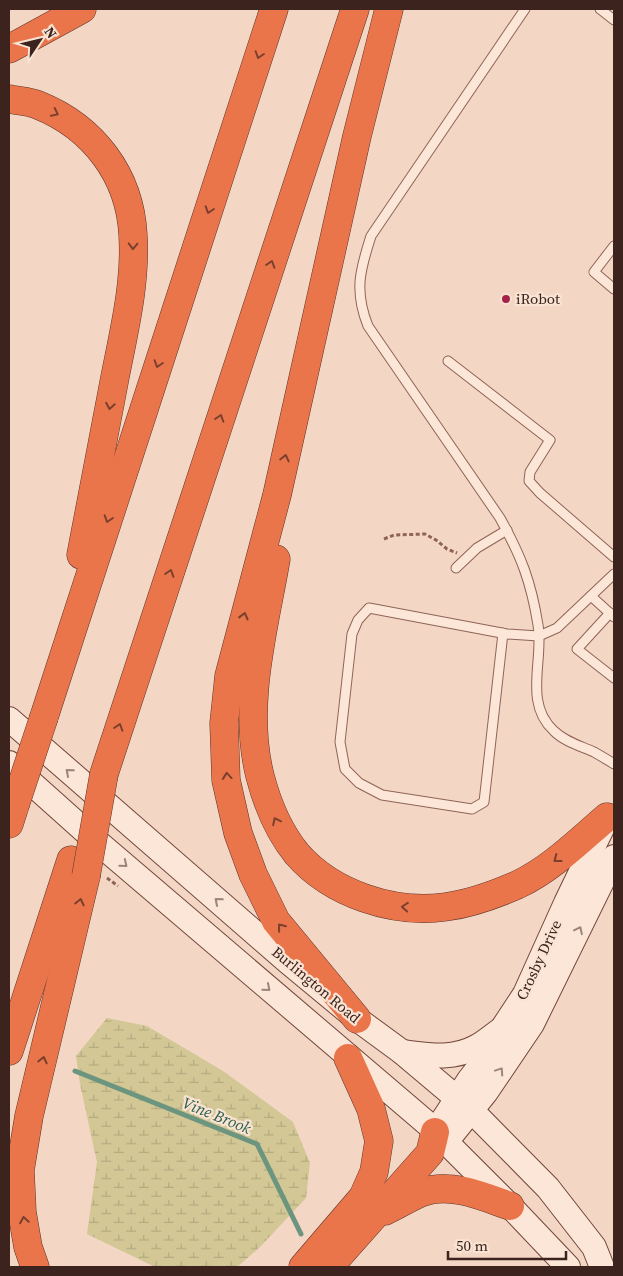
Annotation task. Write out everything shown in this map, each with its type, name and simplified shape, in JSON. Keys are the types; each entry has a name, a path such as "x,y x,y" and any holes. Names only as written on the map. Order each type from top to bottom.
{"highway":[{"path":"9,49 82,9"},
{"path":"12,815 274,9"},
{"path":"35,1267 28,1247 22,1212 20,1170 29,1116 79,868 104,774 355,9"},
{"path":"357,1019 276,921 253,874 238,832 226,780 224,723 229,676 277,495 357,136 389,9"},
{"path":"9,99 37,104 68,119 95,142 116,170 128,203 133,234 132,284 57,676"},
{"path":"277,495 280,536 253,698 253,734 259,775 269,805 282,833 298,854 320,875 345,890 372,901 404,908 444,907 484,898 518,884 560,857 611,811"},
{"path":"9,1051 79,868"},
{"path":"303,1267 363,1197 374,1172 379,1141 371,1110 348,1058"},
{"path":"328,1267 437,1142"},
{"path":"372,1217 425,1192 444,1189 475,1194 510,1206"}],"main road":[{"name":"Burlington Road","path":"9,720 287,961 357,1019 402,1052 464,1105 548,1188 594,1247 602,1267"},
{"path":"9,762 94,840 348,1058 437,1142 510,1206 568,1267"},
{"name":"Crosby Drive","path":"464,1105 502,1028 525,994 566,903 611,811"},
{"name":"Crosby Drive","path":"437,1142 464,1105 532,1024 614,858"},
{"path":"402,1052 444,1057 454,1056 476,1047 502,1028"}],"lane":[{"path":"525,9 371,236 362,264 360,303 368,326 516,546 530,582 539,636 536,695 545,720 553,731 564,739 596,753 614,764"},
{"path":"600,9 614,20"},
{"path":"614,246 594,272 614,289"},
{"path":"448,361 550,440 530,472 529,481 540,493 614,557"},
{"path":"456,568 477,548 507,530"},
{"path":"503,633 484,802 472,809 382,795 359,783 346,769 340,742 352,634 358,620 369,608 503,633 539,636 557,628 614,574"},
{"path":"590,596 612,615 577,649 614,678"}],"path":[{"path":"384,539 394,535 425,534 447,549 466,558"}],"green space":[{"path":"107,1018 147,1026 223,1071 293,1122 310,1163 306,1198 261,1246 237,1267 155,1267 87,1234 97,1162 80,1084 76,1056"}],"waterway":[{"name":"Vine Brook","path":"75,1071 257,1144 301,1234"}],"place":[{"name":"iRobot","path":"506,299"}]}
